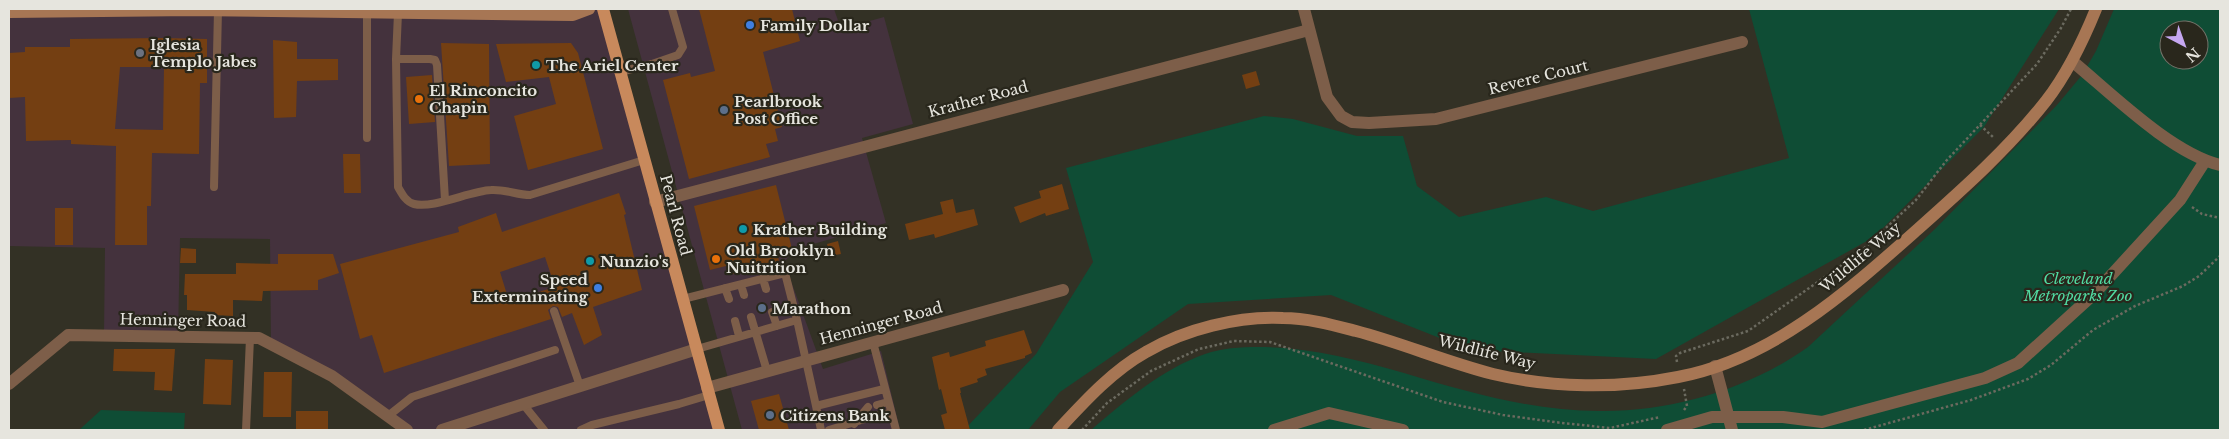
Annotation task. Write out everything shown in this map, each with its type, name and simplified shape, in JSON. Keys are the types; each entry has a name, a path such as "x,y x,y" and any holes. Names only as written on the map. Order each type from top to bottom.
{"main road":[{"name":"Pearl Road","path":"603,9 719,430"}],"street":[{"path":"13,11 194,9 398,13 452,11 573,15 589,9"},
{"path":"1304,9 1309,30"},
{"name":"Wildlife Way","path":"1058,430 1104,383 1145,352 1189,332 1236,321 1283,318 1323,323 1360,332 1425,354 1494,374 1544,382 1596,385 1642,382 1681,377 1715,366 1766,344 1800,326 1882,261 2004,148 2047,100 2072,61 2096,9"},
{"name":"Revere Court","path":"1309,30 1328,97 1342,116 1352,122 1369,123 1436,119 1742,42"},
{"name":"Krather Road","path":"655,202 1309,30"},
{"path":"2072,61 2180,148 2205,161 2220,165"},
{"path":"1667,430 1712,417 1730,424 1783,417 1822,422 1985,378 2018,363 2095,293 2180,200 2205,161"},
{"name":"Henninger Road","path":"708,391 767,371 1063,290"},
{"name":"Henninger Road","path":"9,384 68,335 259,338 332,376 407,430"},
{"path":"447,429 697,349"},
{"path":"1715,366 1730,424"},
{"path":"1274,430 1329,413 1403,430"}],"lane":[{"path":"620,72 678,55 683,48 672,9"},
{"path":"214,187 218,10"},
{"path":"360,11 367,138"},
{"path":"398,13 396,60 398,187 403,197 413,204 425,204 491,190 530,195 644,160"},
{"path":"396,60 430,59 434,60 437,65 445,200"},
{"path":"683,299 785,274 807,361 808,375 821,430"},
{"path":"763,279 766,289"},
{"path":"741,285 744,295"},
{"path":"725,288 729,299"},
{"path":"554,311 580,386"},
{"path":"772,312 777,326"},
{"path":"751,317 767,371"},
{"path":"697,349 797,320"},
{"path":"735,321 739,336"},
{"path":"246,430 250,338"},
{"path":"873,342 896,430"},
{"path":"388,416 412,397 555,350"},
{"path":"816,406 884,389"},
{"path":"581,430 592,425 679,404 708,391"},
{"path":"876,405 888,402"},
{"path":"523,404 544,430"},
{"path":"854,424 868,407"},
{"path":"829,430 891,412"}],"path":[{"path":"1677,364 1676,356 1680,353 1748,331 1859,254 1916,200 1946,161 2036,64 2061,28 2071,9"},
{"path":"1980,125 1997,140"},
{"path":"2202,214 2220,218"},
{"path":"1082,430 1107,403 1151,371 1199,349 1234,341 1270,342 1443,402 1503,415 1562,424 1610,428 1667,415"},
{"path":"1683,411 1687,406 1684,388"}],"shaded area":[{"path":"194,9 603,9 719,430 407,430 271,344 270,239 180,238 178,337 104,335 105,248 9,246 9,12"},
{"path":"628,9 834,9 841,29 884,17 913,124 862,138 886,223 796,249 784,262 823,369 881,351 900,430 742,430"}],"green space":[{"path":"1749,9 2059,9 1984,127 1874,237 1656,359 1470,350 1331,295 1188,304 1060,392 1028,430 964,430 1036,354 1093,262 1066,168 1264,116 1293,119 1357,136 1403,136 1417,186 1459,217 1546,197 1593,211 1789,158"},
{"name":"Cleveland Metroparks Zoo","path":"2114,9 2220,9 2220,430 1091,430 1131,397 1174,368 1205,354 1218,350 1238,348 1295,349 1332,355 1500,399 1550,408 1574,410 1627,410 1654,407 1709,395 1735,386 1761,375 1808,347 1935,229 2057,105 2082,75 2096,51"},
{"path":"101,410 185,413 184,430 79,430"}],"building":[{"path":"699,9 792,9 800,41 763,52 782,127 775,129 778,141 766,144 770,157 689,179 663,80 690,73 691,77 715,71"},
{"path":"70,39 207,39 207,83 200,83 199,154 152,153 151,206 147,206 147,245 115,245 116,146 71,144 71,140 26,141 25,97 9,98 9,53 25,52 25,47 70,47","holes":["120,67 164,67 163,130 115,129"]},
{"path":"273,40 297,42 297,59 338,59 338,80 297,81 296,117 274,118"},
{"path":"441,43 489,44 490,164 449,166"},
{"path":"571,43 578,53 603,149 528,170 514,116 556,104 549,77 506,82 496,44"},
{"path":"1256,71 1260,85 1246,89 1242,75"},
{"name":"El Rinconcito Chapin","path":"432,75 435,122 409,124 406,77"},
{"path":"343,154 360,154 361,193 344,193"},
{"path":"1062,184 1069,209 1046,216 1045,213 1020,223 1014,207 1041,198 1039,191"},
{"name":"Krather Building","path":"776,185 792,249 777,253 779,261 729,275 726,266 710,270 694,206"},
{"path":"619,193 626,214 624,215 642,290 593,307 602,335 584,345 572,313 562,317 558,307 553,306 548,310 551,319 384,373 372,335 360,339 340,264 459,232 458,227 496,213 502,232","holes":["545,257 555,287 509,301 500,272"]},
{"path":"953,199 956,213 974,209 978,225 935,238 934,234 909,240 905,224 943,214 940,202"},
{"path":"55,208 73,208 73,245 55,245"},
{"path":"838,241 841,254 830,256 827,244"},
{"path":"181,248 196,249 196,263 180,263"},
{"path":"278,254 333,254 339,273 318,280 318,290 263,291 262,301 233,300 233,316 214,315 215,312 187,310 187,295 184,295 185,274 236,274 236,263 278,264"},
{"path":"1024,330 1032,353 1025,356 1025,358 985,369 987,375 977,379 978,382 960,388 970,430 945,430 941,415 947,413 941,389 939,390 932,357 949,352 950,357 986,346 985,341"},
{"path":"114,349 175,349 172,391 154,390 155,372 113,371"},
{"path":"205,359 233,360 231,405 203,404"},
{"path":"264,372 292,372 291,417 263,417"},
{"name":"Citizens Bank","path":"779,394 789,430 759,430 751,401"},
{"path":"296,411 328,411 328,430 296,430"}],"place":[{"name":"Family Dollar","path":"750,25"},
{"name":"Iglesia Templo Jabes","path":"140,53"},
{"name":"The Ariel Center","path":"536,65"},
{"name":"El Rinconcito Chapin","path":"419,99"},
{"name":"Pearlbrook Post Office","path":"724,110"},
{"name":"Krather Building","path":"743,229"},
{"name":"Old Brooklyn Nuitrition","path":"716,259"},
{"name":"Nunzio's","path":"590,261"},
{"name":"Speed Exterminating","path":"598,288"},
{"name":"Marathon","path":"762,308"},
{"name":"Citizens Bank","path":"770,415"}]}
